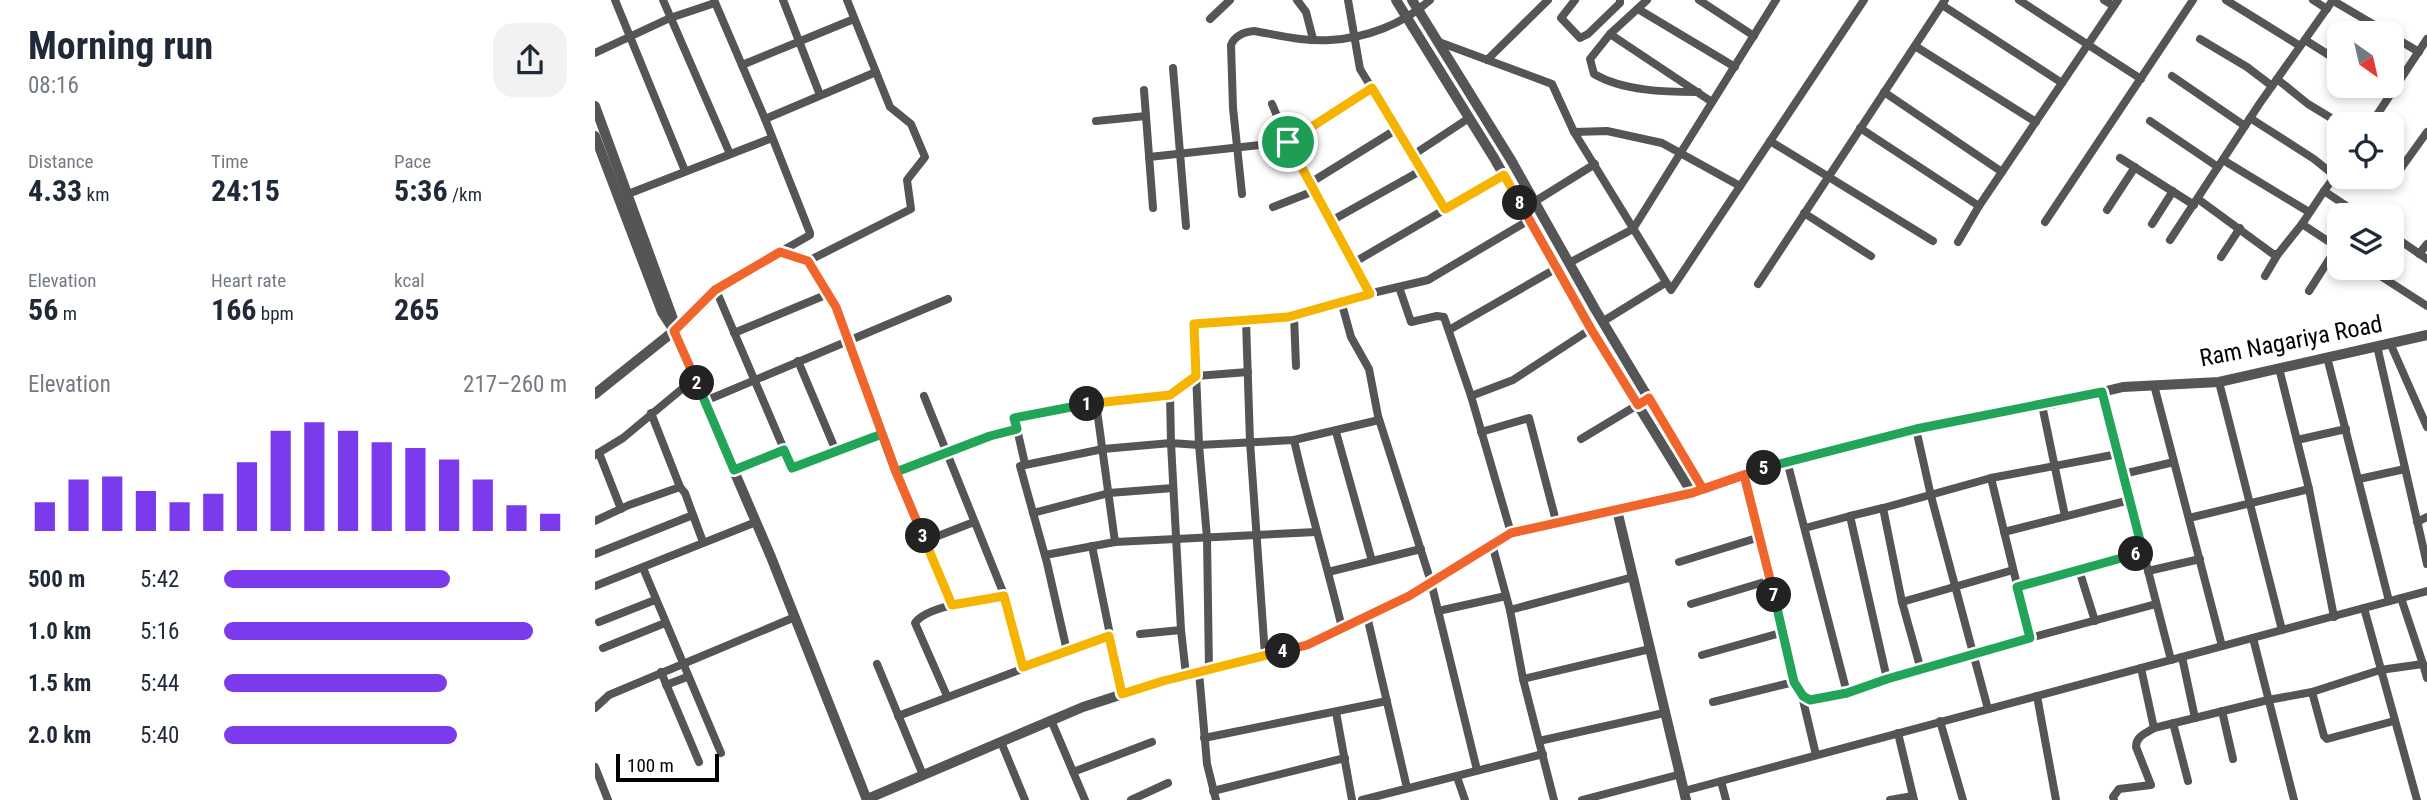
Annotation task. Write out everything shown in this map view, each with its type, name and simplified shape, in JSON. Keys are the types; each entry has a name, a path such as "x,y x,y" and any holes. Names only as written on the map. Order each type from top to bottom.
{"street":[{"path":"615,0 685,172"},
{"path":"663,0 730,154"},
{"path":"783,0 820,95"},
{"path":"808,261 911,209 907,180 925,158 911,124 890,107 847,0"},
{"path":"1210,19 1230,0"},
{"path":"1297,0 1306,12 1313,39"},
{"path":"1348,0 1360,69 1445,209"},
{"path":"1396,0 1504,175 1591,329 1638,405 1698,491"},
{"path":"1412,0 1649,398 1698,491"},
{"path":"1243,194 1233,107 1233,40 1246,32 1329,40 1355,36 1381,30 1407,18 1430,0"},
{"path":"1487,60 1548,0"},
{"path":"1575,0 1561,18 1580,38 1588,34 1620,0"},
{"path":"1647,0 1611,34 1590,59 1594,74 1603,79 1647,89 1698,92"},
{"path":"1699,0 1754,36"},
{"path":"1437,42 1552,83 1574,132 1671,290 1864,0"},
{"path":"2019,0 2141,79"},
{"path":"1958,242 1979,206 2116,3 2104,0"},
{"path":"2045,222 2193,0"},
{"path":"2226,0 2327,56"},
{"path":"2312,0 2327,9"},
{"path":"2171,240 2250,118 2333,0 2367,21"},
{"path":"595,53 629,35 714,1 765,118 810,233 810,236 716,290 674,331 595,394"},
{"path":"1569,264 1633,229 1754,36 1772,1"},
{"path":"1758,284 1943,3 2062,83"},
{"path":"1638,9 1735,67"},
{"path":"742,65 854,19"},
{"path":"1611,34 1713,102"},
{"path":"2200,39 2327,116"},
{"path":"2405,73 2427,39"},
{"path":"2405,44 2419,52"},
{"path":"1915,46 2036,122"},
{"path":"1173,68 1186,226"},
{"path":"765,118 876,72"},
{"path":"2172,76 2245,126"},
{"path":"1149,157 1288,142 1372,88"},
{"path":"1145,90 1153,208"},
{"path":"1884,92 2002,172"},
{"path":"1272,104 1288,142 1370,294"},
{"path":"595,106 623,196"},
{"path":"1096,121 1146,116"},
{"path":"1413,155 1469,118"},
{"path":"2250,118 2327,167"},
{"path":"2150,121 2308,212"},
{"path":"1860,128 1979,206"},
{"path":"1273,207 1312,187 1397,129"},
{"path":"1574,132 1607,131 1662,143 1740,186"},
{"path":"2404,164 2427,132"},
{"path":"595,136 623,196 673,318 674,331 756,522 867,800"},
{"path":"623,196 772,138"},
{"path":"1770,141 1933,241"},
{"path":"2120,158 2239,228 2273,254 2278,254"},
{"path":"1534,201 1595,164"},
{"path":"2107,211 2135,167"},
{"path":"1331,221 1422,170"},
{"path":"1353,263 1504,175"},
{"path":"2265,276 2327,187"},
{"path":"2152,224 2173,191"},
{"path":"2324,191 2342,203"},
{"path":"1804,214 1871,256"},
{"path":"1345,758 1215,795 1208,773 1204,738 1207,538 1199,445 1194,324 1294,316 1341,301 1428,280 1529,220"},
{"path":"2302,225 2327,241"},
{"path":"2221,257 2239,228"},
{"path":"2404,243 2423,256 2427,244"},
{"path":"780,252 808,261 836,307 896,472 952,605"},
{"path":"2309,291 2327,264"},
{"path":"1449,330 1557,268"},
{"path":"2387,280 2427,306"},
{"path":"1602,322 1665,283"},
{"path":"1399,287 1411,322 1442,316 1449,330 1511,533"},
{"path":"716,290 792,468 882,434"},
{"path":"734,333 828,294"},
{"path":"705,401 948,299"},
{"path":"1341,301 1351,337 1370,369 1379,420 1431,582 1477,771"},
{"path":"1294,316 1296,366"},
{"path":"1246,321 1250,442 1265,655"},
{"path":"1471,396 1513,380 1591,329"},
{"name":"Ram Nagariya Road","path":"867,800 1083,706 1186,675 1307,645 1409,596 1511,533 1698,491 1787,461 1916,429 2123,387 2220,382 2427,335"},
{"path":"2390,343 2427,427"},
{"path":"2377,346 2427,564"},
{"path":"2327,357 2389,601"},
{"path":"798,361 836,451"},
{"path":"2279,368 2309,489 2334,617"},
{"path":"1025,464 1014,418 1096,403 1170,395 1196,376 1248,373"},
{"path":"621,509 597,454 622,438 695,378"},
{"path":"2220,382 2282,630"},
{"path":"2154,385 2222,646"},
{"path":"2102,392 2171,660"},
{"path":"1170,395 1181,630 1186,675"},
{"path":"923,396 1004,596 1023,667"},
{"path":"1581,439 1649,398"},
{"path":"1096,403 1115,542"},
{"path":"2042,405 2065,516"},
{"path":"651,413 703,541"},
{"path":"1481,432 1529,418 1556,521"},
{"path":"1067,651 1045,555 1020,466 1103,449 1171,443 1199,445 1294,440 1379,420"},
{"path":"896,472 990,436 1017,429"},
{"path":"1916,429 1931,496 1988,709"},
{"path":"2297,440 2346,429"},
{"path":"1336,432 1373,561"},
{"path":"1294,440 1342,628"},
{"path":"734,470 784,450"},
{"path":"1805,528 1991,478 2118,454"},
{"path":"1787,461 1847,693"},
{"path":"2123,474 2175,462"},
{"path":"2359,479 2405,469"},
{"path":"1744,475 1794,682 1803,696 1817,755"},
{"path":"1991,478 2030,638"},
{"path":"595,521 680,487"},
{"path":"1033,513 1109,493 1173,488"},
{"path":"2189,518 2309,489"},
{"path":"2004,531 2130,499"},
{"path":"1883,508 1902,602 1921,670"},
{"path":"1617,510 1685,796 1721,781 2427,591"},
{"path":"595,554 693,515"},
{"path":"1850,516 1887,679"},
{"path":"2417,522 2427,517"},
{"path":"595,586 756,522"},
{"path":"925,541 974,522"},
{"path":"1045,555 1115,542 1316,532"},
{"path":"1679,562 1760,537"},
{"path":"1492,544 1554,800"},
{"path":"1092,546 1122,694"},
{"path":"1328,572 1421,549"},
{"path":"2017,587 2143,552"},
{"path":"2148,571 2200,559"},
{"path":"643,568 721,753"},
{"path":"1902,602 2013,570"},
{"path":"2079,570 2095,621"},
{"path":"1510,610 1633,577"},
{"path":"1691,604 1771,580"},
{"path":"947,696 915,623 919,617 952,605 1004,596"},
{"path":"1438,611 1506,596"},
{"path":"2401,598 2427,678"},
{"path":"599,622 655,600"},
{"path":"1803,696 1810,700 1847,693 1972,654 2156,604"},
{"path":"2364,608 2417,800"},
{"path":"1367,616 1407,788"},
{"path":"595,708 609,695 795,617"},
{"path":"603,648 665,623"},
{"path":"1140,634 1181,630"},
{"path":"1702,655 1784,632"},
{"path":"898,716 1109,636"},
{"path":"2253,638 2294,800"},
{"path":"1523,679 1650,649"},
{"path":"2182,657 2195,718"},
{"path":"877,664 923,775"},
{"path":"2114,800 2115,792 2119,789 2151,785 2136,741 2154,728 2268,699 2312,692 2380,670 2423,664"},
{"path":"2141,668 2154,728"},
{"path":"661,672 699,762"},
{"path":"666,685 687,677"},
{"path":"1713,702 1794,682"},
{"path":"2312,692 2327,739 2394,721"},
{"path":"2037,696 2056,800"},
{"path":"1204,738 1387,701"},
{"path":"2222,711 2234,759"},
{"path":"1336,712 1352,800"},
{"path":"1539,741 1664,713"},
{"path":"1051,720 1085,800"},
{"path":"1940,721 1963,800"},
{"path":"2173,723 2188,781"},
{"path":"1890,800 1914,798 1898,733"},
{"path":"1001,742 1025,800"},
{"path":"1073,772 1152,742"},
{"path":"1362,800 1543,754"},
{"path":"595,767 608,800"},
{"path":"1582,800 1681,774"},
{"path":"1457,776 1465,800"},
{"path":"1721,781 1726,800"},
{"path":"1131,800 1168,783"}],"route":[{"path":"1288,142 1370,294 1288,317 1194,324 1196,376 1170,395 1090,404 1014,418 1017,429 990,436 896,472 882,434 792,468 784,450 734,470 674,331 715,290 780,252 808,261 836,307 896,472 952,605 1004,596 1023,667 1109,636 1122,694 1307,645 1409,596 1511,533 1692,493 1703,489 1769,466 1916,429 2102,392 2143,552 2017,587 2030,638 1847,693 1810,700 1803,696 1794,682 1744,475 1703,489 1649,398 1638,405 1591,329 1504,175 1445,209 1372,88 1288,142"}]}
